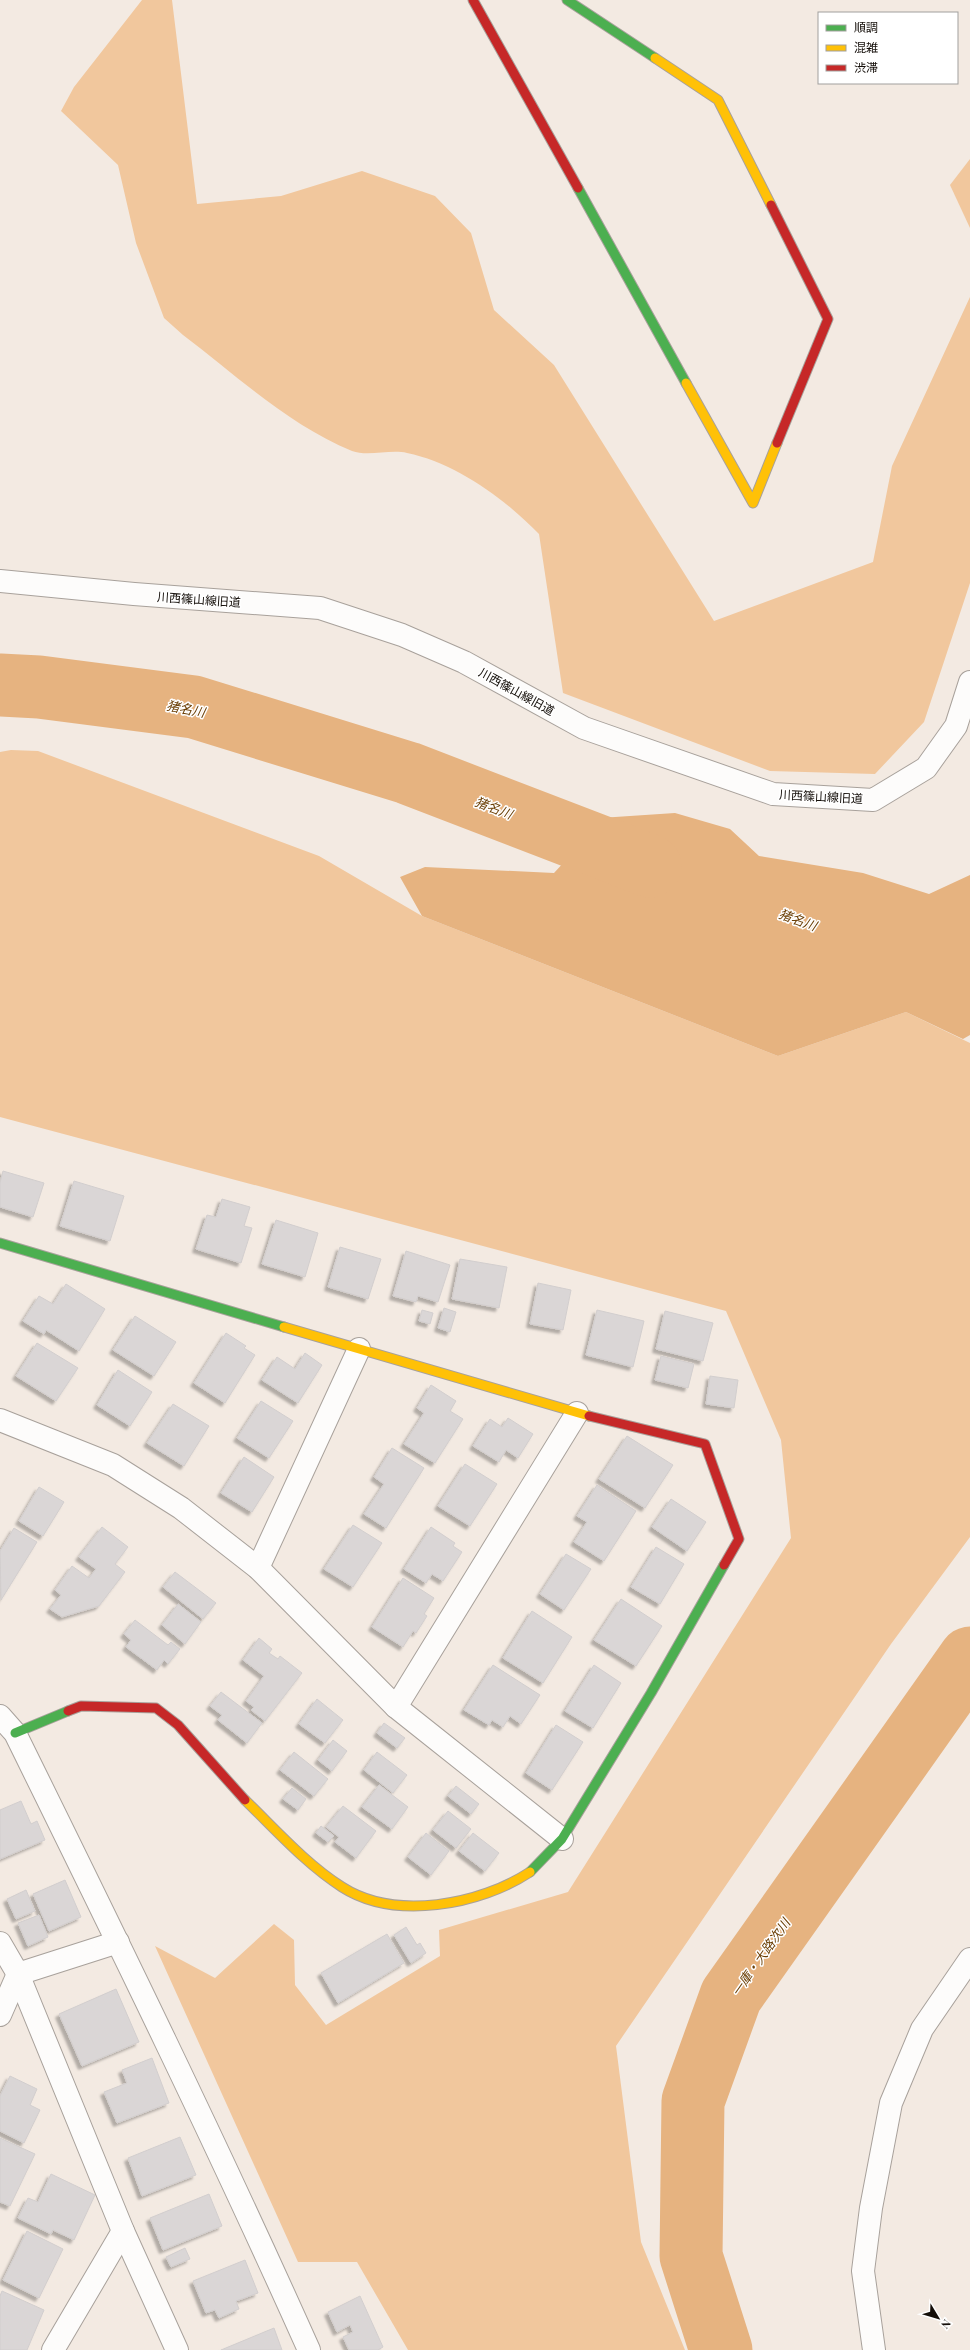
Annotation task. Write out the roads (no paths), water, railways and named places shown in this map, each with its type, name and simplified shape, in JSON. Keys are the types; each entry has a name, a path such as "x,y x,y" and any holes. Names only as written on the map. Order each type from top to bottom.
{"street":[{"path":"473,0 753,503 828,319 718,100 567,0"},
{"name":"川西篠山線旧道","path":"0,580 134,594 320,608 402,635 464,662 584,728 773,794 873,800 926,768 963,728 970,682"},
{"path":"0,1243 577,1413 705,1444 739,1539 651,1693 562,1839 529,1873 494,1890 463,1900 428,1906 396,1905 376,1901 343,1888 316,1868 235,1791 178,1725 156,1708 81,1706 15,1733"},
{"path":"258,1568 359,1349"},
{"path":"396,1707 577,1413"},
{"path":"0,1420 113,1465 180,1508 258,1568 396,1707 562,1839"},
{"path":"0,1716 15,1733 118,1942 265,2252 309,2350"},
{"path":"0,2015 18,1974 118,1942"},
{"path":"0,1943 18,1974 123,2231 177,2350"},
{"path":"874,2350 863,2272 871,2208 891,2103 922,2029 970,1959"},
{"path":"53,2350 123,2231"}],"water":[{"path":"675,813 730,829 759,856 863,873 929,894 970,875 970,1035 963,1039 906,1012 778,1056 422,916 400,877 425,867 554,873 566,860 570,820"}],"waterway":[{"name":"猪名川","path":"0,685 39,687 194,707 408,773 650,866"},
{"name":"一庫・大路次川","path":"721,2350 691,2256 693,2101 731,1996 970,1658"}]}
